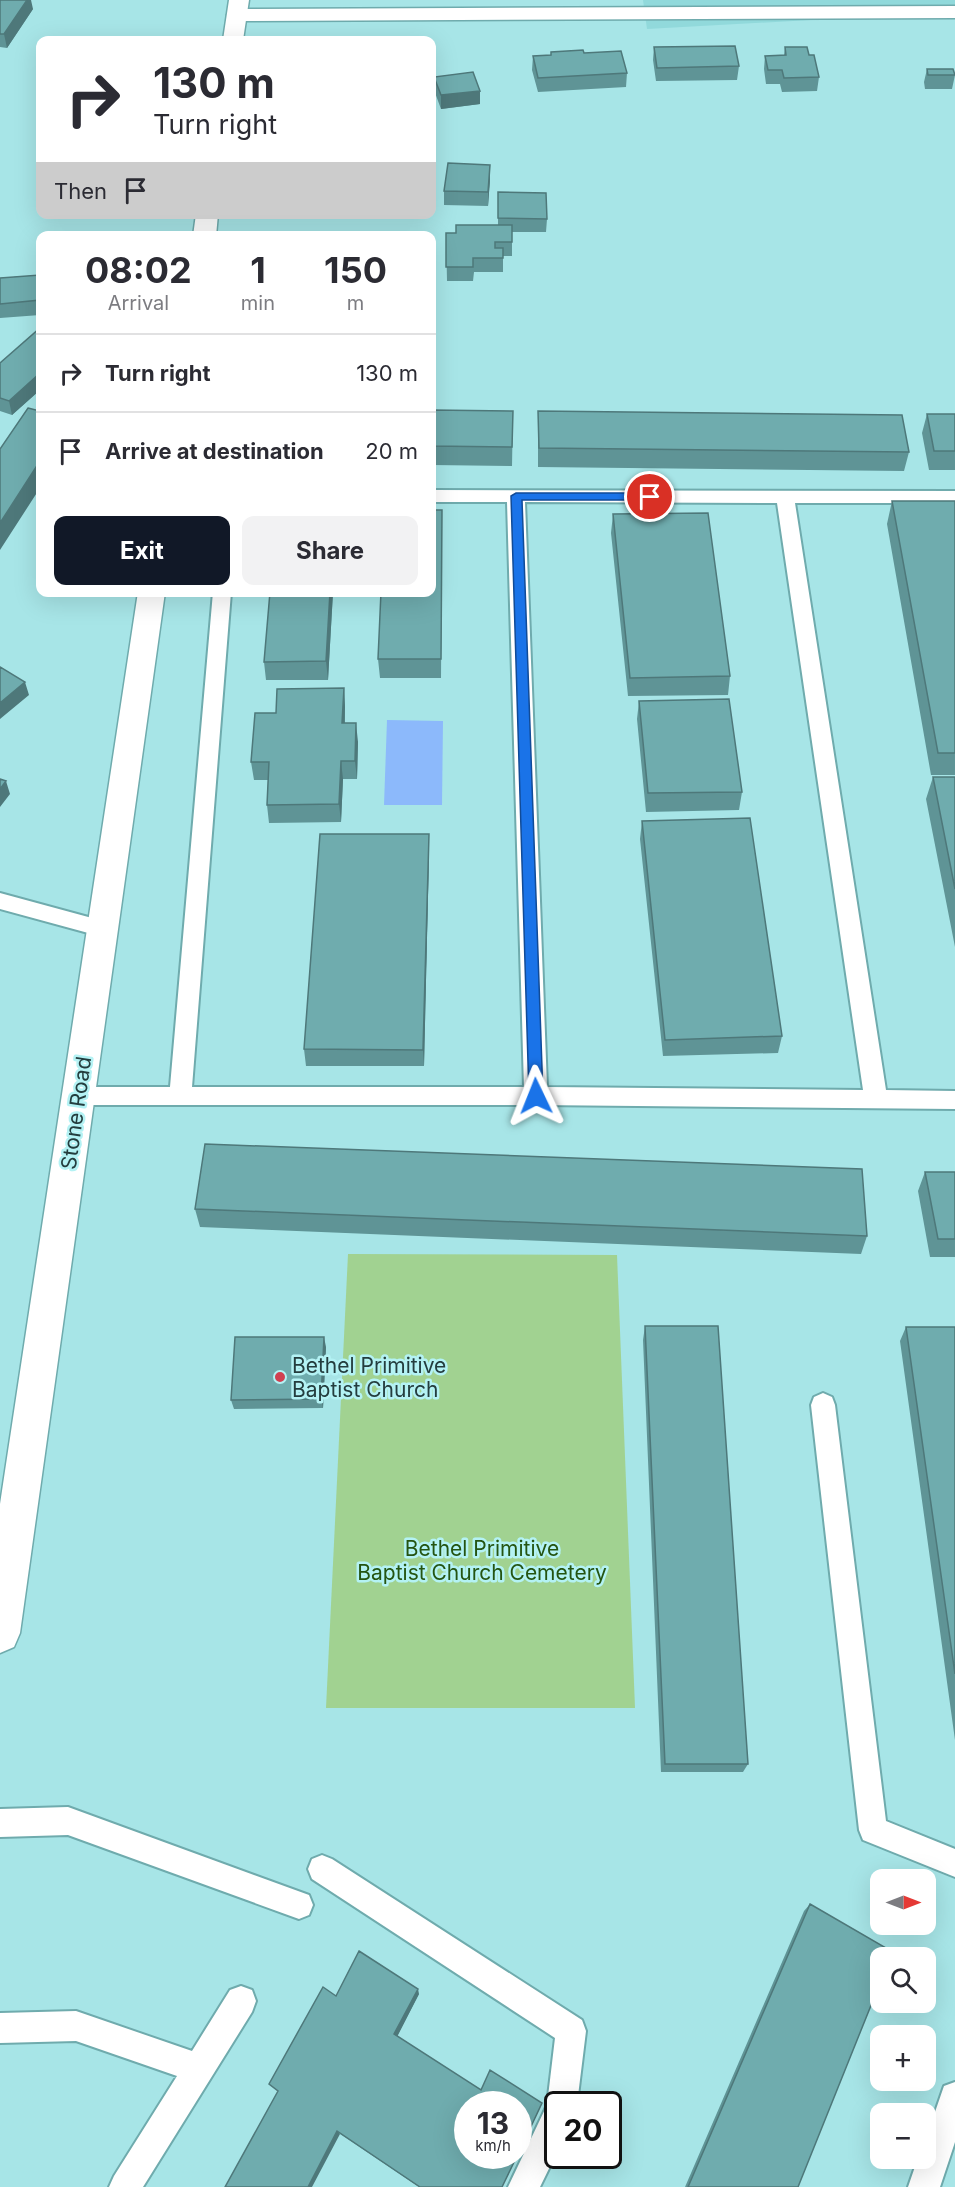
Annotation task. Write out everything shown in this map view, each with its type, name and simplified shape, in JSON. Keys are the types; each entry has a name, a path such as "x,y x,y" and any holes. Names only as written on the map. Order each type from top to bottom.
{"street":[{"path":"234,36 238,7 955,12"},
{"name":"Stone Road","path":"0,1634 151,597"}],"lane":[{"path":"436,496 955,497"},
{"path":"516,496 536,1096"},
{"path":"784,497 876,1100"},
{"path":"180,1096 222,597"},
{"path":"0,901 103,929"},
{"path":"78,1096 536,1096 955,1100"},
{"path":"823,1405 873,1830 955,1863"},
{"path":"0,1823 68,1821 299,1905"},
{"path":"322,1869 572,2031 564,2091"},
{"path":"125,2187 241,2001"},
{"path":"0,2028 76,2026 198,2068"},
{"path":"924,2187 955,2097"},
{"path":"524,2187 544,2145"}],"shaded area":[{"path":"643,0 955,0 955,12 647,29"},
{"path":"387,720 443,721 442,805 384,805"}],"green space":[{"name":"Bethel Primitive Baptist Church Cemetery","path":"348,1254 617,1255 635,1708 326,1708"}],"building":[{"path":"0,0 27,0 4,34 0,34"},
{"path":"735,46 739,66 657,68 654,47"},
{"path":"785,47 807,47 809,55 814,55 819,77 784,78 782,70 768,70 765,56 786,55"},
{"path":"583,50 584,53 621,51 627,73 538,78 533,56 551,55 551,52"},
{"path":"927,69 953,69 955,75 928,75"},
{"path":"473,72 480,91 441,95 436,77"},
{"path":"448,163 490,165 488,192 444,191"},
{"path":"498,192 546,193 547,219 498,218"},
{"path":"456,225 512,225 512,242 495,242 495,248 503,248 503,258 473,258 473,267 446,267 446,233 456,233"},
{"path":"36,275 36,300 0,304 0,278"},
{"path":"36,332 36,377 9,401 0,398 0,363"},
{"path":"28,408 36,410 36,467 0,523 0,449"},
{"path":"436,410 513,411 512,447 436,446"},
{"path":"538,411 902,415 909,452 539,448"},
{"path":"927,414 955,414 955,451 934,451"},
{"path":"892,501 955,501 955,753 938,753"},
{"path":"436,510 442,510 441,659 378,659 381,597 436,597"},
{"path":"708,513 730,676 630,678 613,514"},
{"path":"270,597 330,597 326,661 264,662"},
{"path":"0,667 25,682 0,703"},
{"path":"344,688 342,723 356,723 355,761 341,761 339,804 267,805 269,762 251,762 255,713 276,713 277,689"},
{"path":"729,699 742,792 648,793 639,701"},
{"path":"933,777 955,777 955,889"},
{"path":"0,779 6,781 0,789"},
{"path":"750,818 782,1036 665,1040 642,821"},
{"path":"320,834 429,834 423,1050 304,1049"},
{"path":"205,1144 862,1169 867,1236 195,1209"},
{"path":"925,1172 955,1172 955,1239 938,1239"},
{"path":"645,1326 718,1326 748,1764 665,1764"},
{"path":"906,1327 955,1327 955,1674"},
{"name":"Bethel Primitive Baptist Church","path":"235,1337 324,1337 321,1399 231,1400"},
{"path":"810,1904 884,1947 870,1947 870,2008 798,2187 688,2187"},
{"path":"359,1951 418,1989 394,2034 481,2090 490,2070 523,2091 454,2091 454,2169 511,2169 502,2187 420,2187 337,2131 308,2187 225,2187 278,2091 269,2084 323,1987 336,1996"},
{"path":"532,2097 542,2103 532,2124"}],"place":[{"name":"Bethel Primitive Baptist Church","path":"280,1377"}],"route":[{"path":"536,1096 516,496 650,497"}]}
